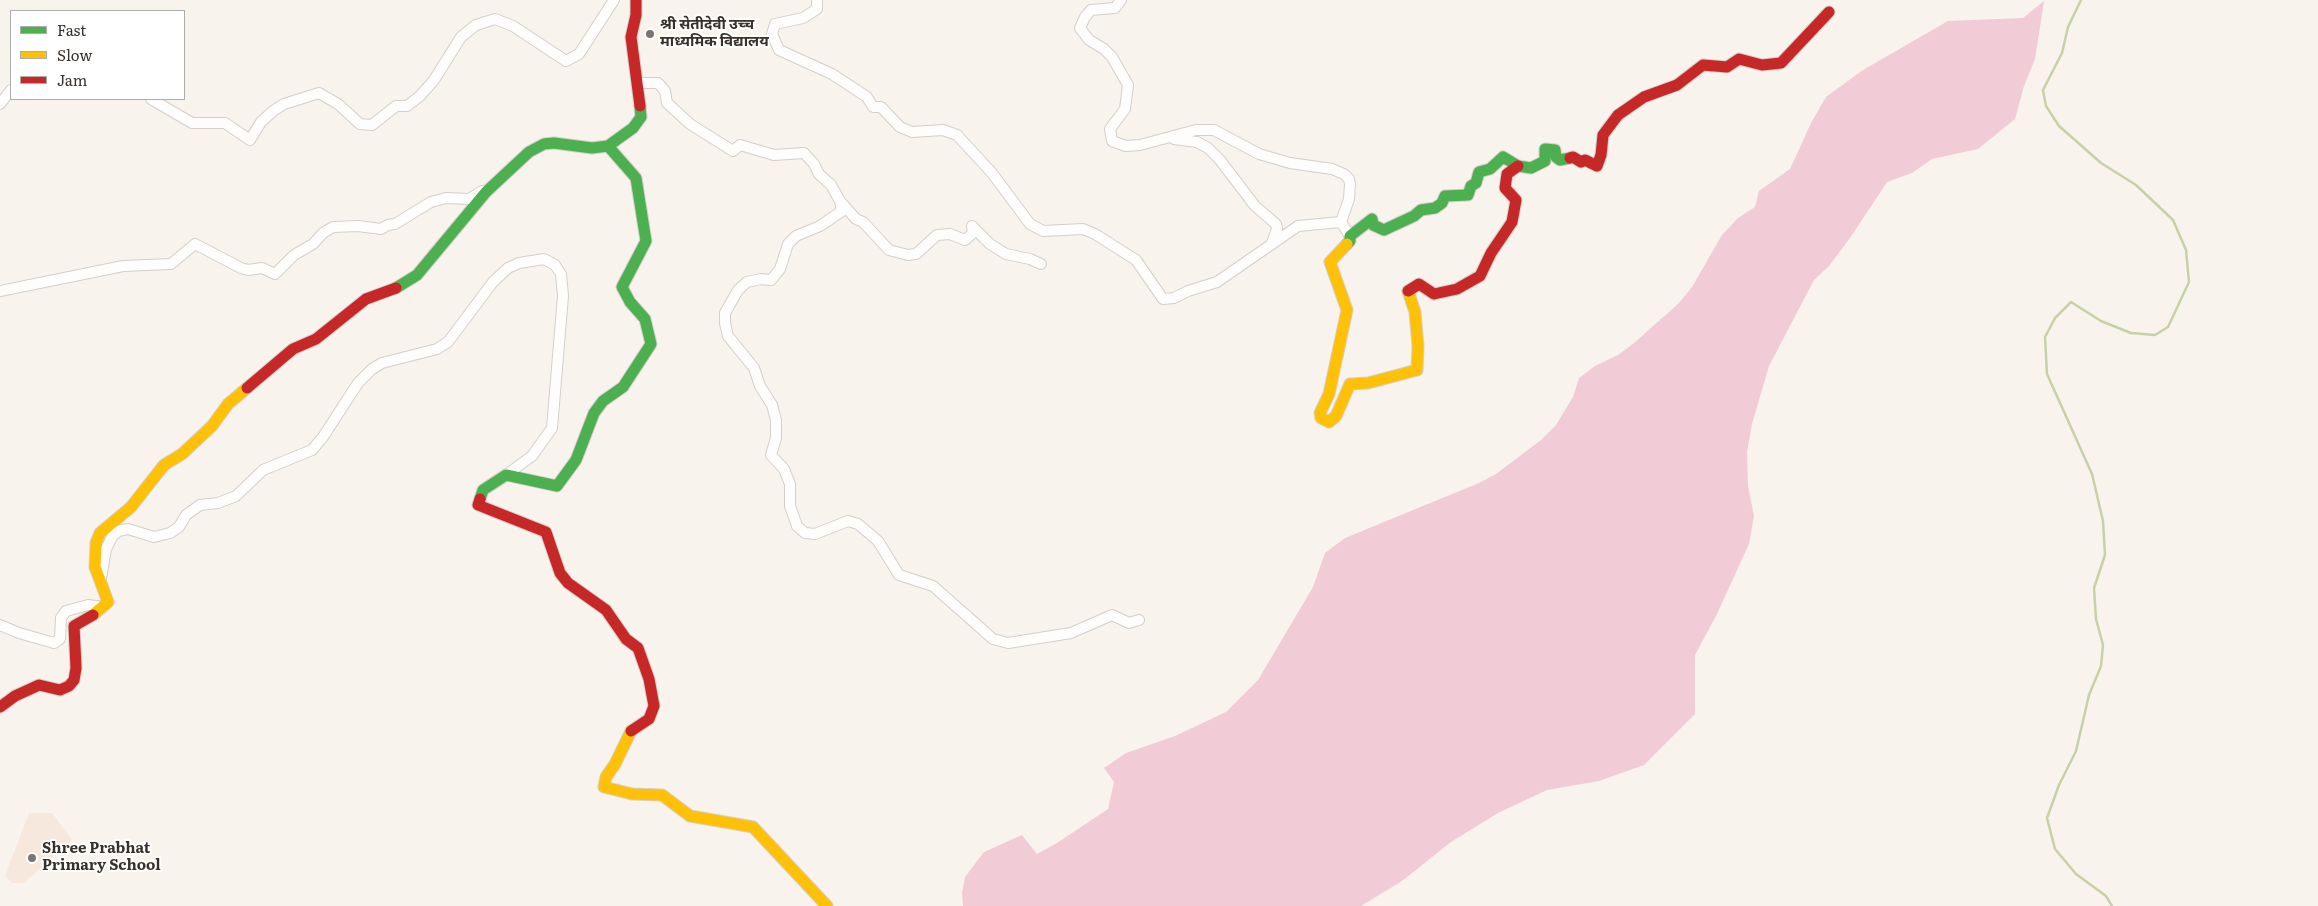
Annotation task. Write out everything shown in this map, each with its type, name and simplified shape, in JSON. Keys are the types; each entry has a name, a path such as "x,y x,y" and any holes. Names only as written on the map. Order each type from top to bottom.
{"street":[{"path":"153,100 192,123 226,123 250,140 261,122 273,111 284,104 319,93 338,104 360,124 372,125 382,115 396,106 406,106 420,96 434,80 461,37 476,25 495,19 512,26 566,61 579,54 614,0"},
{"path":"0,707 15,696 39,685 60,690 70,686 74,680 76,668 74,626 108,602 96,567 96,543 100,533 131,507 154,475 164,465 182,454 212,426 228,404 293,349 316,339 366,299 392,290 417,275 486,192 529,152 544,144 554,143 592,148 608,146 626,135 642,117 631,37 636,15 636,0"},
{"path":"817,0 817,9 803,18 775,24 772,34 779,50 832,74 867,96 873,107 880,107 900,127 912,132 950,131 957,135 992,173 1030,224 1043,231 1083,229 1095,234 1136,260 1163,300 1174,298 1188,290 1217,282 1298,226 1341,222"},
{"path":"1121,0 1115,8 1091,10 1080,28 1089,40 1104,49 1112,57 1128,84 1125,109 1110,129 1112,142 1126,146 1140,145 1196,130 1214,130 1259,154 1290,163 1332,169 1344,174 1350,184 1349,199 1341,222"},
{"path":"1350,236 1372,219 1373,224 1384,230 1414,216 1421,210 1435,208 1442,203 1445,196 1468,194 1471,186 1476,183 1479,172 1490,169 1503,157 1518,166 1531,168 1545,161 1546,150 1550,148 1555,150 1556,158 1560,160 1573,157 1582,162 1585,160 1597,166 1601,155 1603,135 1618,115 1628,107 1632,107 1644,98 1677,86 1703,66 1727,67 1740,59 1762,65 1768,63 1781,64 1829,12"},
{"path":"638,83 658,83 665,91 667,103 690,124 733,151 740,145 774,155 804,153 814,164 819,174 831,185 840,201 889,250 908,255 916,254 937,235 950,234 965,240 973,233 972,226 990,244 1006,254 1030,259 1041,264"},
{"path":"0,104 10,91"},
{"path":"1166,139 1197,142 1208,148 1220,160 1255,206 1276,224 1277,229 1272,243"},
{"path":"506,475 557,486 576,460 594,413 603,401 623,387 651,344 645,319 630,302 622,287 646,241 636,178 608,146"},
{"path":"1341,222 1350,236 1350,241 1338,251 1330,262 1347,310 1329,394 1320,413 1321,418 1329,422 1336,416 1350,384 1368,383 1416,370 1418,346 1415,312 1407,292 1419,284 1434,294 1456,288 1480,276 1491,253 1512,222 1516,200 1505,188 1507,174 1518,166"},
{"path":"0,291 123,266 171,264 195,244 241,268 248,270 262,268 276,274 294,255 313,244 323,233 333,227 358,226 381,229 388,225 396,224 431,202 446,198 468,199 483,190 486,192"},
{"path":"840,201 842,211 820,226 796,236 788,244 780,269 771,280 761,279 747,282 738,290 726,313 724,323 728,336 754,368 760,386 772,405 776,420 776,438 771,455 784,469 790,484 790,506 797,526 805,533 815,534 848,521 858,524 878,541 899,575 933,586 993,639 1008,642 1071,633 1112,615 1129,623 1139,620"},
{"path":"101,580 106,549 112,536 118,531 128,529 154,536 170,533 179,528 186,515 200,505 218,504 236,496 263,470 312,450 324,438 358,383 372,369 382,363 437,349 448,342 493,282 508,268 519,263 544,259 555,265 561,274 563,296 552,428 532,456 483,490 478,505 546,532 560,573 568,583 606,610 626,639 638,648 654,706 649,719 629,732 615,764 606,777 604,787 632,794 662,795 690,816 753,827 827,903 827,906"},
{"path":"0,625 54,643 60,639 61,618 66,611 88,605 103,607"}],"shaded area":[{"path":"2044,1 2035,59 2024,86 2015,119 1978,149 1932,159 1912,173 1887,182 1850,238 1829,266 1814,280 1769,366 1752,424 1747,452 1748,486 1754,516 1749,544 1716,616 1695,655 1695,714 1644,765 1599,781 1547,790 1498,813 1451,842 1402,881 1361,906 963,906 962,893 965,877 984,852 1022,835 1037,854 1057,843 1108,809 1114,782 1104,768 1126,753 1175,736 1226,712 1258,680 1313,587 1325,553 1345,538 1479,483 1496,474 1541,440 1556,425 1573,397 1579,378 1595,366 1618,355 1633,344 1679,303 1692,287 1722,235 1738,218 1755,207 1759,191 1790,169 1811,123 1826,97 1863,70 1948,21 2023,18"},
{"name":"Shree Prabhat Primary School","path":"29,813 52,813 72,840 24,883 12,883 5,876"}],"waterway":[{"path":"2081,0 2068,27 2062,53 2043,90 2046,106 2059,126 2101,163 2136,185 2173,220 2186,250 2189,282 2168,327 2155,335 2131,333 2101,321 2071,302 2055,318 2045,337 2047,374 2092,474 2103,521 2105,555 2094,588 2096,619 2103,645 2101,666 2089,695 2076,751 2059,785 2047,818 2055,849 2076,874 2106,896 2112,906"}],"traffic: fast":[{"path":"396,288 417,275 486,192 529,152 544,144 554,143 592,148 608,146 633,128 641,117 640,106"},
{"path":"480,499 483,490 506,475 557,486 576,460 594,413 603,401 623,387 651,344 645,319 630,302 622,287 646,241 636,178 608,146"},
{"path":"1347,244 1350,241 1350,236 1372,219 1373,225 1384,230 1414,216 1421,210 1435,208 1442,203 1445,196 1468,195 1471,186 1476,183 1479,172 1490,169 1503,157 1518,166 1531,168 1545,161 1545,149 1555,150 1556,157 1560,160 1570,158"}],"traffic: slow":[{"path":"1347,244 1330,262 1347,310 1329,394 1320,413 1321,418 1329,422 1336,416 1350,384 1368,383 1417,370 1418,346 1415,312 1408,291"},
{"path":"93,615 108,602 95,567 96,543 100,533 131,507 164,465 182,454 212,426 228,404 247,388"},
{"path":"631,731 615,764 606,777 604,787 632,794 662,795 690,816 753,827 827,906"}],"traffic: jam":[{"path":"636,0 636,15 631,37 640,106"},
{"path":"1570,158 1573,157 1581,162 1585,160 1597,166 1601,155 1603,135 1618,115 1644,97 1677,85 1703,65 1727,67 1739,59 1762,65 1781,63 1829,12"},
{"path":"1408,291 1419,284 1434,294 1457,289 1480,276 1491,253 1512,222 1516,200 1505,188 1507,174 1518,166"},
{"path":"247,388 293,349 316,339 366,299 396,288"},
{"path":"480,499 478,505 546,532 560,573 568,583 606,610 626,639 638,648 649,679 654,706 649,719 631,731"},
{"path":"0,707 15,696 39,685 60,690 69,686 74,680 76,668 74,626 93,615"}],"place":[{"name":"श्री सेतीदेवी उच्च माध्यमिक विद्यालय","path":"650,34"},
{"name":"Shree Prabhat Primary School","path":"32,858"}]}
